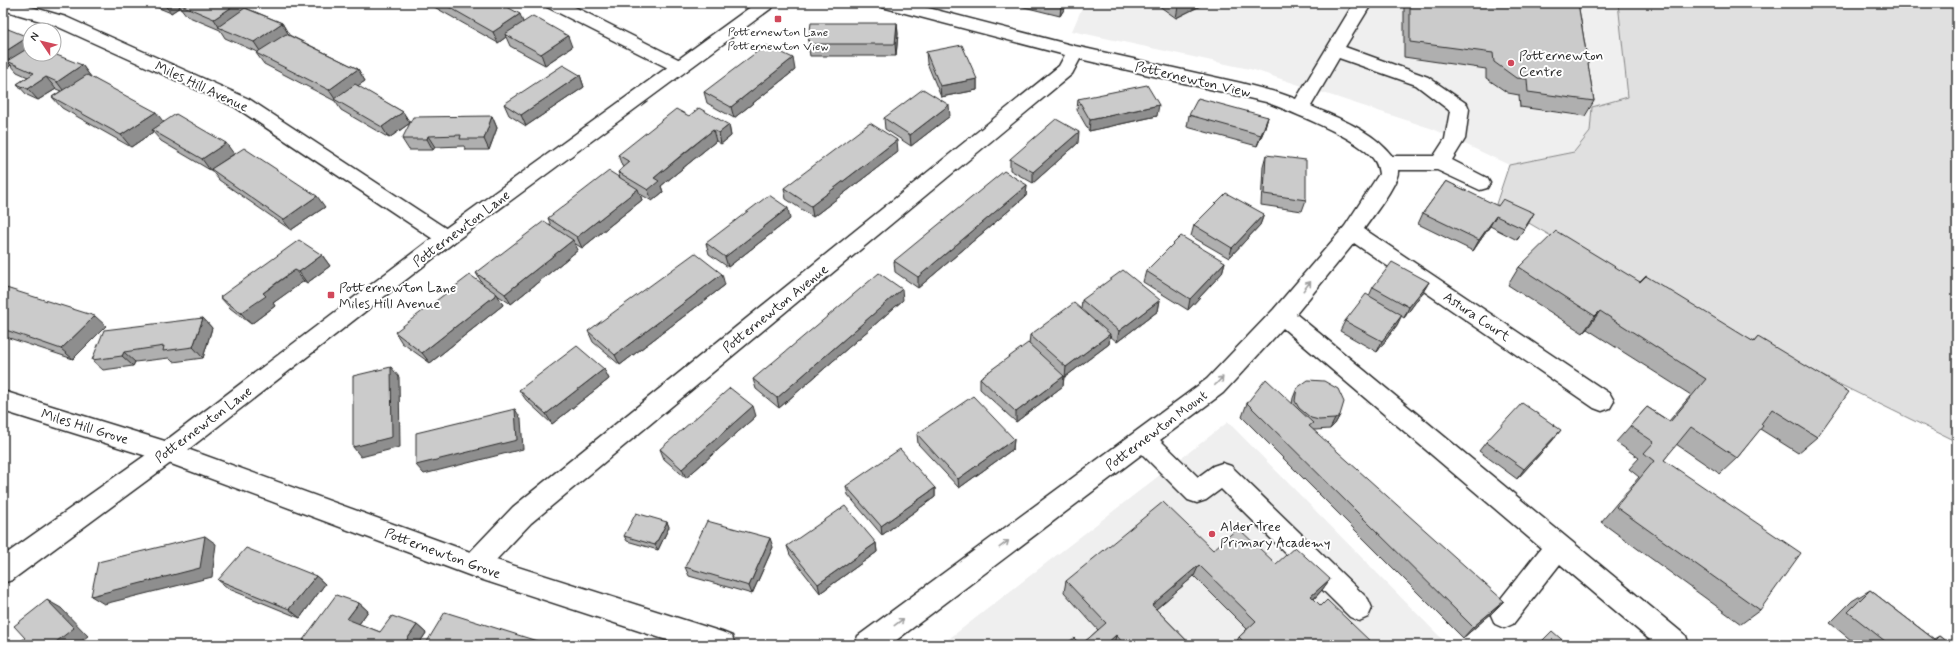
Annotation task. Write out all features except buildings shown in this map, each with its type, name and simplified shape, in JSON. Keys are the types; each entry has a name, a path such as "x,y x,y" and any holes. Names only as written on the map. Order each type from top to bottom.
{"street":[{"path":"554,3 680,67"},
{"name":"Potternewton Lane","path":"3,571 168,452 446,238 767,3"},
{"name":"Potternewton View","path":"888,3 1075,52 1272,97 1300,108 1359,137 1377,150 1387,163"},
{"path":"1300,108 1363,3"},
{"name":"Miles Hill Avenue","path":"3,4 60,21 242,103 446,238"},
{"path":"1335,50 1422,81 1460,109 1455,139 1440,163"},
{"name":"Potternewton Avenue","path":"474,565 522,515 1066,70 1075,52"},
{"path":"1387,163 1440,163 1480,183"},
{"name":"Potternewton Mount","path":"868,645 1215,386 1282,315 1352,231 1384,184 1389,174 1387,163"},
{"name":"Astura Court","path":"1352,231 1602,401"},
{"path":"1282,315 1676,645"},
{"name":"Miles Hill Grove","path":"3,401 168,452"},
{"path":"1144,440 1196,492 1222,474 1359,608"},
{"name":"Potternewton Grove","path":"168,452 474,565 722,645"},
{"path":"1504,615 1558,546"}],"shaded area":[{"path":"1084,3 1618,3 1628,97 1592,107 1590,132 1574,152 1509,165 1433,129 1254,70 1072,31"},
{"path":"1618,3 1900,3 1957,5 1957,442 1664,298 1601,265 1496,204 1509,165 1574,152 1590,132 1592,107 1628,97"},
{"name":"Alder Tree Primary Academy","path":"1228,422 1448,645 941,645"}],"place":[{"name":"Potternewton Lane Potternewton View","path":"778,19"},
{"name":"Potternewton Centre","path":"1511,63"},
{"name":"Potternewton Lane Miles Hill Avenue","path":"331,295"},
{"name":"Alder Tree Primary Academy","path":"1212,534"}]}
